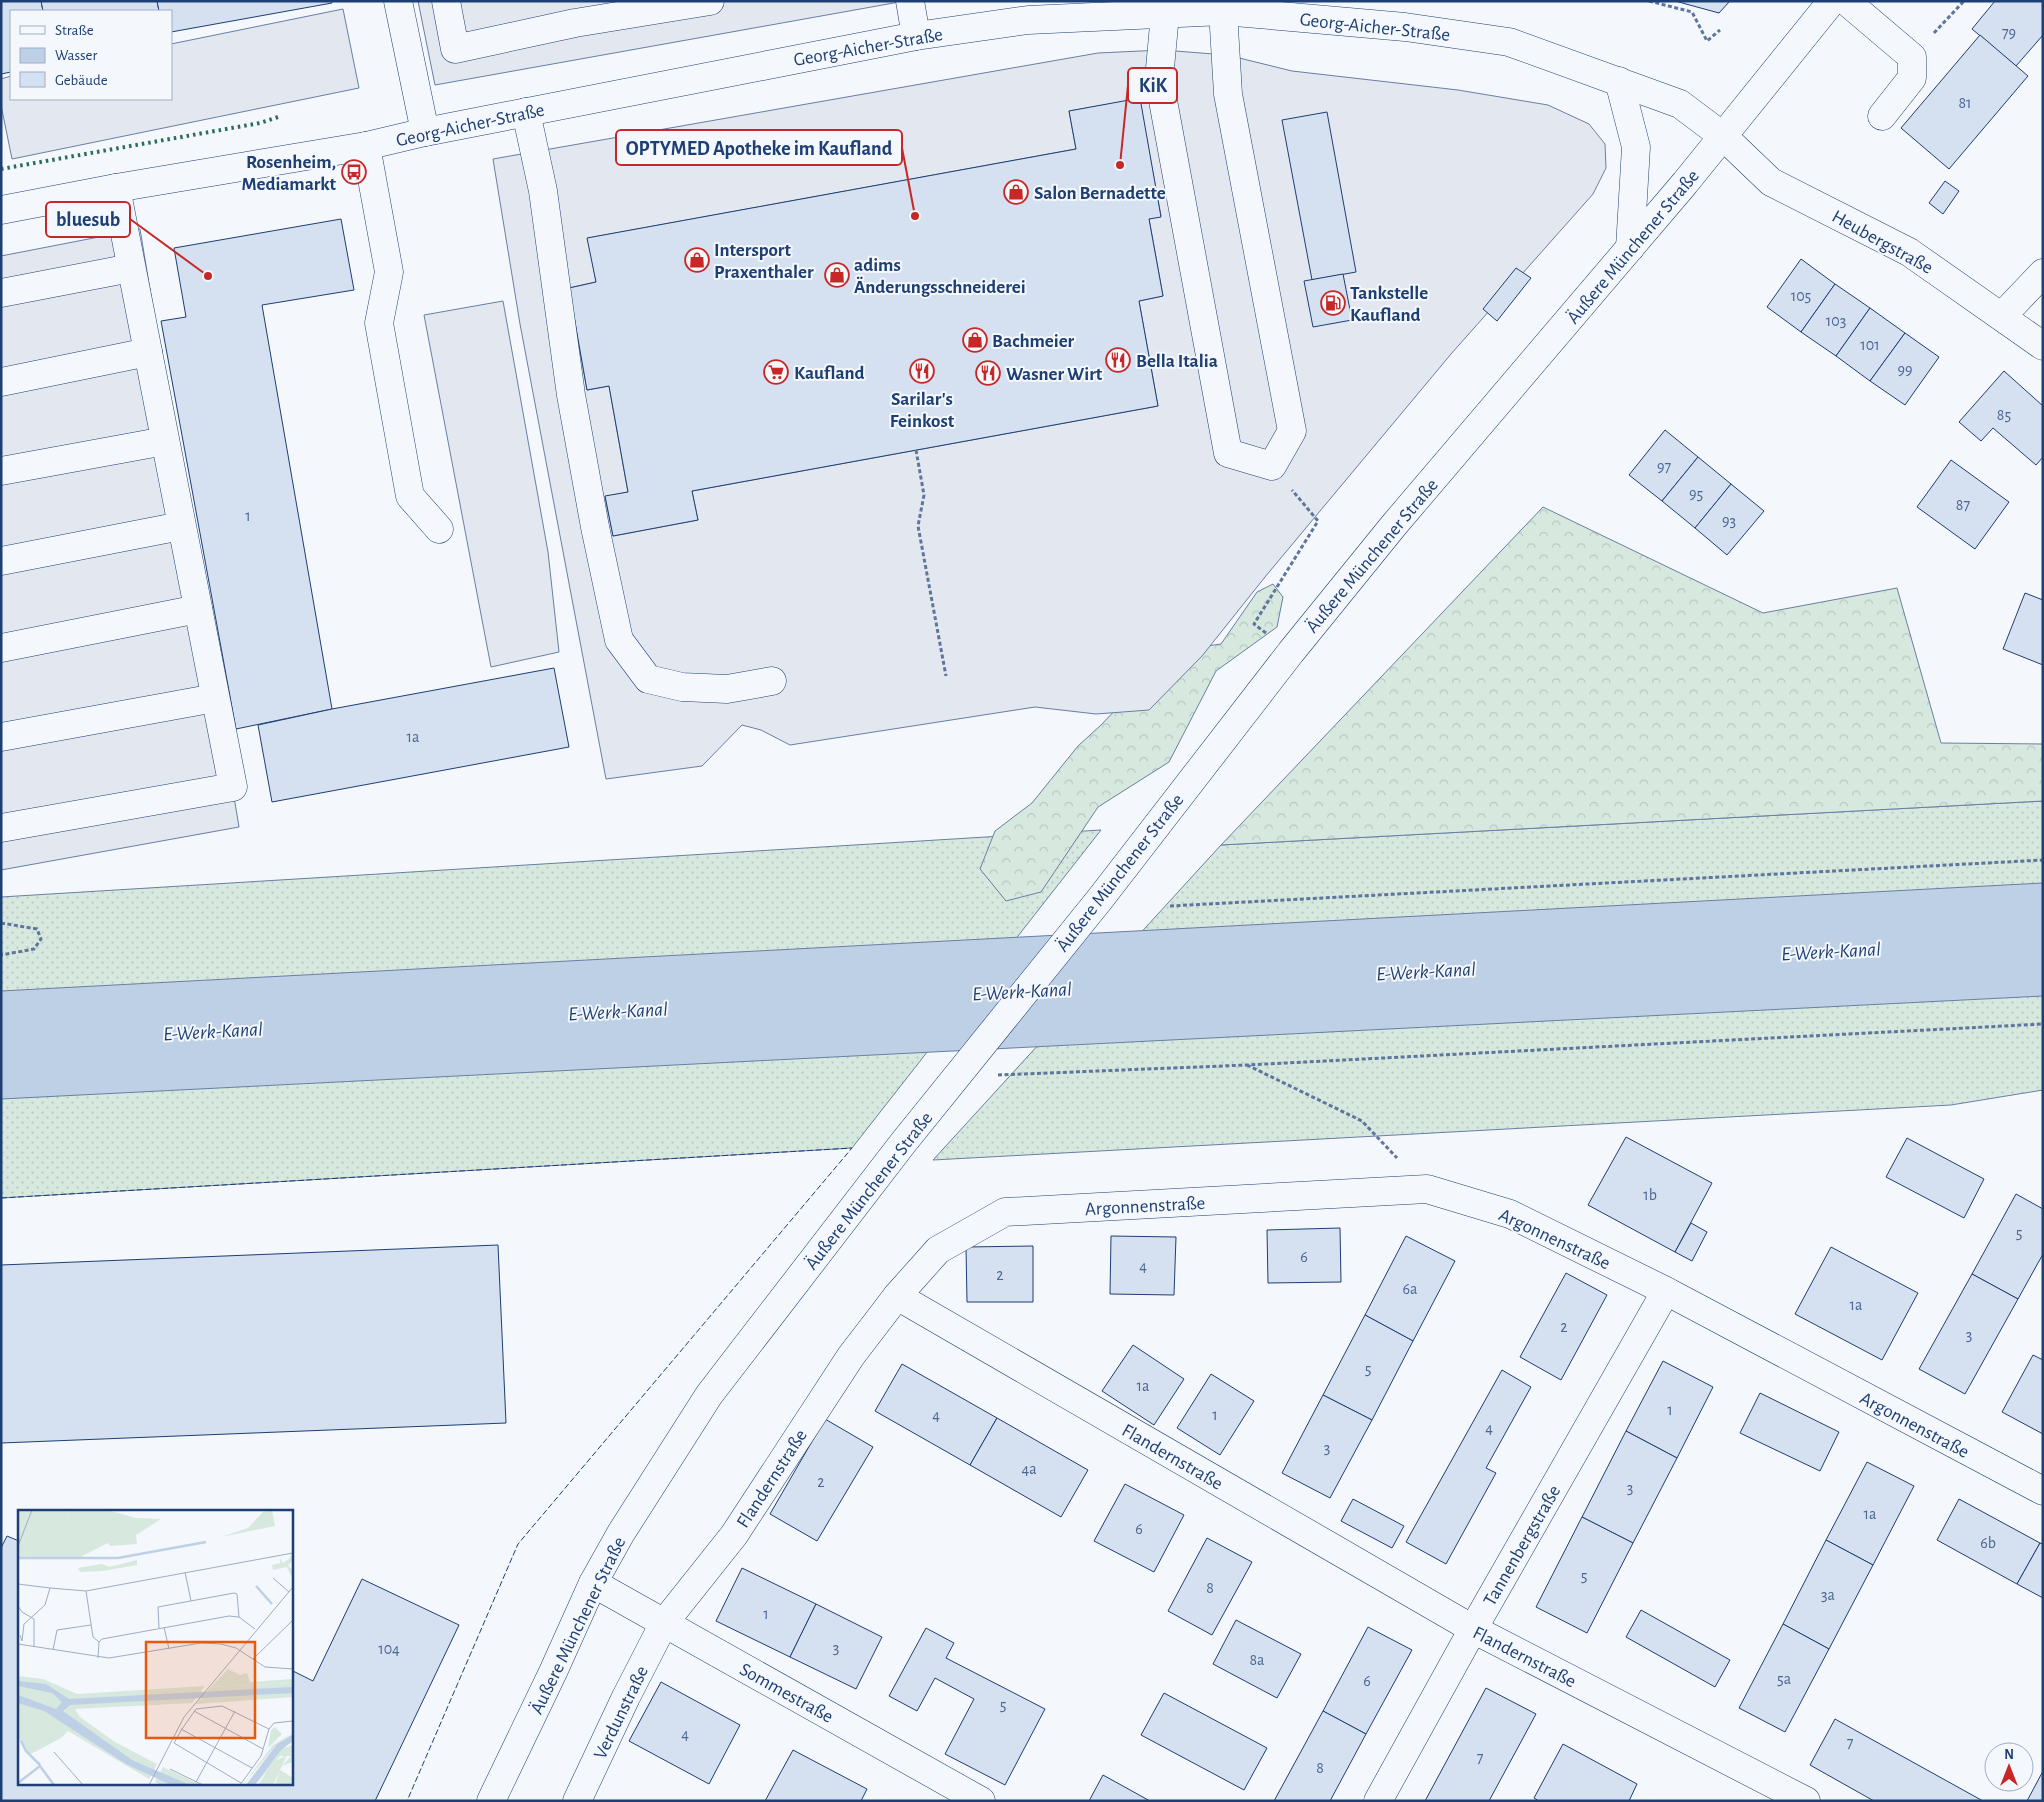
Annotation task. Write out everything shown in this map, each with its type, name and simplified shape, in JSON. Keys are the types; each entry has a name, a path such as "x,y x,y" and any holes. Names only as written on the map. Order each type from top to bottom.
{"street":[{"path":"398,1 425,132"},
{"path":"446,1 455,49 576,23 710,1"},
{"path":"910,1 916,36"},
{"name":"Äußere Münchener Straße","path":"491,1801 557,1664 593,1583 626,1525 709,1395 903,1143 1113,882 1291,652 1394,525 1724,137 1832,1"},
{"path":"1846,1 1912,57 1912,78 1882,116"},
{"path":"1164,7 1159,79 1228,453 1272,466 1292,431 1228,94 1223,11"},
{"name":"Georg-Aicher-Straße","path":"1,210 116,188 366,146 425,132 916,36 1028,20 1164,7 1405,27 1509,42 1680,104 1724,137"},
{"path":"1619,81 1636,147 1630,248"},
{"path":"526,112 543,191 573,404 595,527 619,640 648,679 682,687 727,689 772,682"},
{"name":"Heubergstraße","path":"1724,137 1771,182 1909,252 2043,346"},
{"path":"366,146 390,272 379,323 410,496 439,529"},
{"path":"1,828 233,787 116,188"},
{"path":"1,293 131,268"},
{"path":"2002,316 2043,273"},
{"path":"1,382 148,352"},
{"path":"1,471 165,441"},
{"path":"1,560 182,526"},
{"path":"1,648 198,609"},
{"path":"1,737 215,698"},
{"name":"Argonnenstraße","path":"897,1296 938,1250 1005,1212 1427,1189 1510,1214 1666,1292 2043,1491"},
{"name":"Tannenbergstraße","path":"1378,1801 1473,1629 1666,1292"},
{"name":"Flandernstraße","path":"664,1623 734,1534 851,1356 897,1296 1473,1629 1806,1801"},
{"name":"Sommestraße","path":"593,1583 981,1801"},
{"name":"Verdunstraße","path":"577,1801 626,1697 664,1623"}],"path":[{"path":"1649,1 1692,12 1707,40 1720,30"},
{"path":"1912,57 1964,1"},
{"path":"916,450 924,495 918,526 946,676"},
{"path":"1272,466 1318,521 1254,624 1291,652"},
{"path":"1170,906 2043,860"},
{"path":"1,923 37,929 41,939 34,949 1,955"},
{"path":"958,1076 1246,1065 2043,1024"},
{"path":"1246,1065 1362,1121 1427,1189"}],"green space":[{"path":"1543,507 1763,613 1897,588 1941,743 2043,744 2043,801 1221,845"},
{"path":"1273,584 1283,597 1277,627 1216,671 1169,762 1098,807 1041,892 1006,901 980,869 995,831 1032,803 1078,746 1100,726 1172,651 1221,644 1257,592"},
{"path":"2043,801 2043,1090 1951,1105 933,1160 1221,845"},
{"path":"1101,830 852,1148 1,1198 1,897"}],"shaded area":[{"path":"418,1 905,1 435,85"},
{"path":"343,9 359,88 12,159 1,105 1,79 10,76 10,100 172,100 172,44"},
{"path":"1162,50 1227,55 1292,71 1458,90 1548,105 1589,124 1605,144 1606,168 1593,194 1451,354 1265,577 1202,656 1149,710 1096,714 1035,707 790,745 761,730 742,725 702,766 606,779 520,324 493,159 1098,53","holes":["1139,99 1161,216 1149,219 1163,296 1139,301 1158,406 692,491 698,520 613,536 605,497 628,492 609,386 587,390 569,288 596,282 588,238 1076,149 1069,111"]},
{"path":"140,229 239,827 1,870 1,256"},
{"path":"503,301 548,552 559,652 491,667 424,315"}],"water":[{"name":"E-Werk-Kanal","path":"2043,883 2043,996 1,1099 1,991"}],"building":[{"path":"1,1 41,1 43,10 10,10 10,72 1,74"},
{"path":"41,1 157,1 159,10 43,10"},
{"path":"157,1 332,1 332,3 172,32 172,10 159,10"},
{"path":"1675,1 1730,1 1719,13"},
{"path":"1995,1 2043,1 2043,35 2016,66 1972,29"},
{"path":"1980,35 2028,76 1949,169 1901,128"},
{"path":"1140,98 1161,217 1149,219 1163,296 1139,301 1158,406 692,491 698,520 613,536 605,496 628,492 609,386 587,390 569,288 596,282 587,238 1076,149 1069,111"},
{"path":"1327,112 1356,272 1312,280 1282,120"},
{"path":"1945,181 1959,191 1943,214 1929,203"},
{"path":"341,219 354,290 262,305 332,709 236,729 161,321 186,317 174,248"},
{"path":"1801,259 1835,284 1801,332 1767,307"},
{"path":"1516,268 1531,278 1497,321 1483,309"},
{"path":"1343,274 1352,320 1313,327 1304,281"},
{"path":"1835,284 1870,308 1836,356 1801,332"},
{"path":"1870,308 1905,333 1870,381 1836,356"},
{"path":"1905,333 1939,357 1905,405 1870,381"},
{"path":"2004,371 2043,406 2043,457 2036,465 1993,428 1981,441 1959,422"},
{"path":"1665,430 1698,457 1662,501 1629,475"},
{"path":"1698,457 1731,484 1695,528 1662,501"},
{"path":"1951,460 2009,502 1975,549 1917,507"},
{"path":"1731,484 1764,511 1727,555 1695,528"},
{"path":"2025,593 2043,600 2043,665 2003,649"},
{"path":"554,668 569,747 272,802 258,725 332,709"},
{"path":"1626,1137 1712,1183 1675,1252 1588,1205"},
{"path":"1907,1138 1984,1179 1964,1218 1886,1177"},
{"path":"2016,1194 2043,1209 2043,1254 2018,1299 1972,1274"},
{"path":"1691,1223 1707,1232 1692,1261 1675,1252"},
{"path":"1340,1228 1341,1282 1268,1283 1267,1230"},
{"path":"1111,1236 1176,1237 1174,1295 1110,1294"},
{"path":"1406,1236 1455,1261 1413,1341 1365,1315"},
{"path":"498,1245 506,1423 1,1443 1,1265"},
{"path":"1033,1246 1033,1302 967,1302 966,1247"},
{"path":"1831,1247 1918,1293 1882,1360 1795,1314"},
{"path":"1566,1273 1607,1295 1561,1380 1520,1357"},
{"path":"1972,1274 2018,1299 1965,1394 1919,1369"},
{"path":"1365,1315 1413,1341 1372,1420 1323,1395"},
{"path":"1133,1345 1184,1379 1154,1425 1102,1391"},
{"path":"2033,1355 2043,1360 2043,1434 2002,1412"},
{"path":"1663,1361 1713,1387 1677,1458 1626,1431"},
{"path":"902,1364 997,1418 970,1465 875,1411"},
{"path":"1502,1370 1531,1387 1486,1468 1496,1473 1446,1564 1406,1542"},
{"path":"1211,1374 1254,1401 1220,1455 1177,1428"},
{"path":"1760,1393 1839,1432 1820,1471 1740,1433"},
{"path":"1323,1395 1372,1420 1330,1498 1282,1473"},
{"path":"997,1418 1088,1470 1061,1517 970,1465"},
{"path":"825,1419 873,1447 817,1541 770,1514"},
{"path":"1626,1431 1677,1458 1633,1543 1582,1517"},
{"path":"1867,1462 1914,1486 1873,1565 1826,1540"},
{"path":"1125,1484 1184,1515 1154,1572 1094,1541"},
{"path":"1353,1499 1404,1526 1392,1548 1341,1521"},
{"path":"1959,1499 2040,1543 2017,1584 1937,1540"},
{"path":"1582,1517 1633,1543 1587,1633 1536,1607"},
{"path":"7,1536 18,1541 18,1784 292,1784 292,1670 313,1681 362,1579 459,1625 375,1801 1,1801 1,1548"},
{"path":"1207,1538 1252,1562 1212,1635 1168,1611"},
{"path":"1826,1540 1873,1565 1829,1649 1783,1624"},
{"path":"2040,1543 2043,1544 2043,1598 2017,1584"},
{"path":"742,1568 816,1604 790,1657 716,1621"},
{"path":"816,1604 882,1637 856,1689 790,1657"},
{"path":"1641,1610 1730,1660 1715,1687 1626,1637"},
{"path":"1236,1620 1301,1654 1277,1698 1213,1664"},
{"path":"1783,1624 1829,1649 1785,1732 1739,1708"},
{"path":"1368,1627 1412,1650 1366,1734 1323,1711"},
{"path":"926,1628 954,1643 946,1658 1045,1709 1005,1785 945,1754 974,1699 935,1678 917,1711 889,1696"},
{"path":"661,1682 740,1725 709,1784 629,1741"},
{"path":"1486,1688 1536,1714 1489,1801 1425,1801"},
{"path":"1164,1693 1267,1748 1244,1790 1141,1735"},
{"path":"1323,1711 1366,1734 1330,1801 1274,1801"},
{"path":"1835,1719 1983,1801 1874,1801 1810,1765"},
{"path":"1563,1744 1637,1784 1629,1801 1539,1801 1534,1798"},
{"path":"793,1750 867,1789 861,1801 765,1801"},
{"path":"2043,1771 2043,1801 2027,1801 2032,1792 2034,1792 2034,1788"},
{"path":"1103,1775 1150,1801 1089,1801"}],"hedge":[{"path":"1,169 260,123 278,117"}],"fence":[{"path":"1,1198 852,1148 518,1544 407,1801"}],"place":[{"name":"KiK","path":"1120,165"},
{"name":"Rosenheim, Mediamarkt","path":"354,172"},
{"name":"Salon Bernadette","path":"1016,192"},
{"name":"OPTYMED Apotheke im Kaufland","path":"915,216"},
{"name":"Intersport Praxenthaler","path":"697,260"},
{"name":"adims Änderungsschneiderei","path":"837,275"},
{"name":"bluesub","path":"208,276"},
{"name":"Tankstelle Kaufland","path":"1333,303"},
{"name":"Bachmeier","path":"975,340"},
{"name":"Bella Italia","path":"1118,360"},
{"name":"Sarilar's Feinkost","path":"922,371"},
{"name":"Kaufland","path":"776,372"},
{"name":"Wasner Wirt","path":"988,373"}]}
